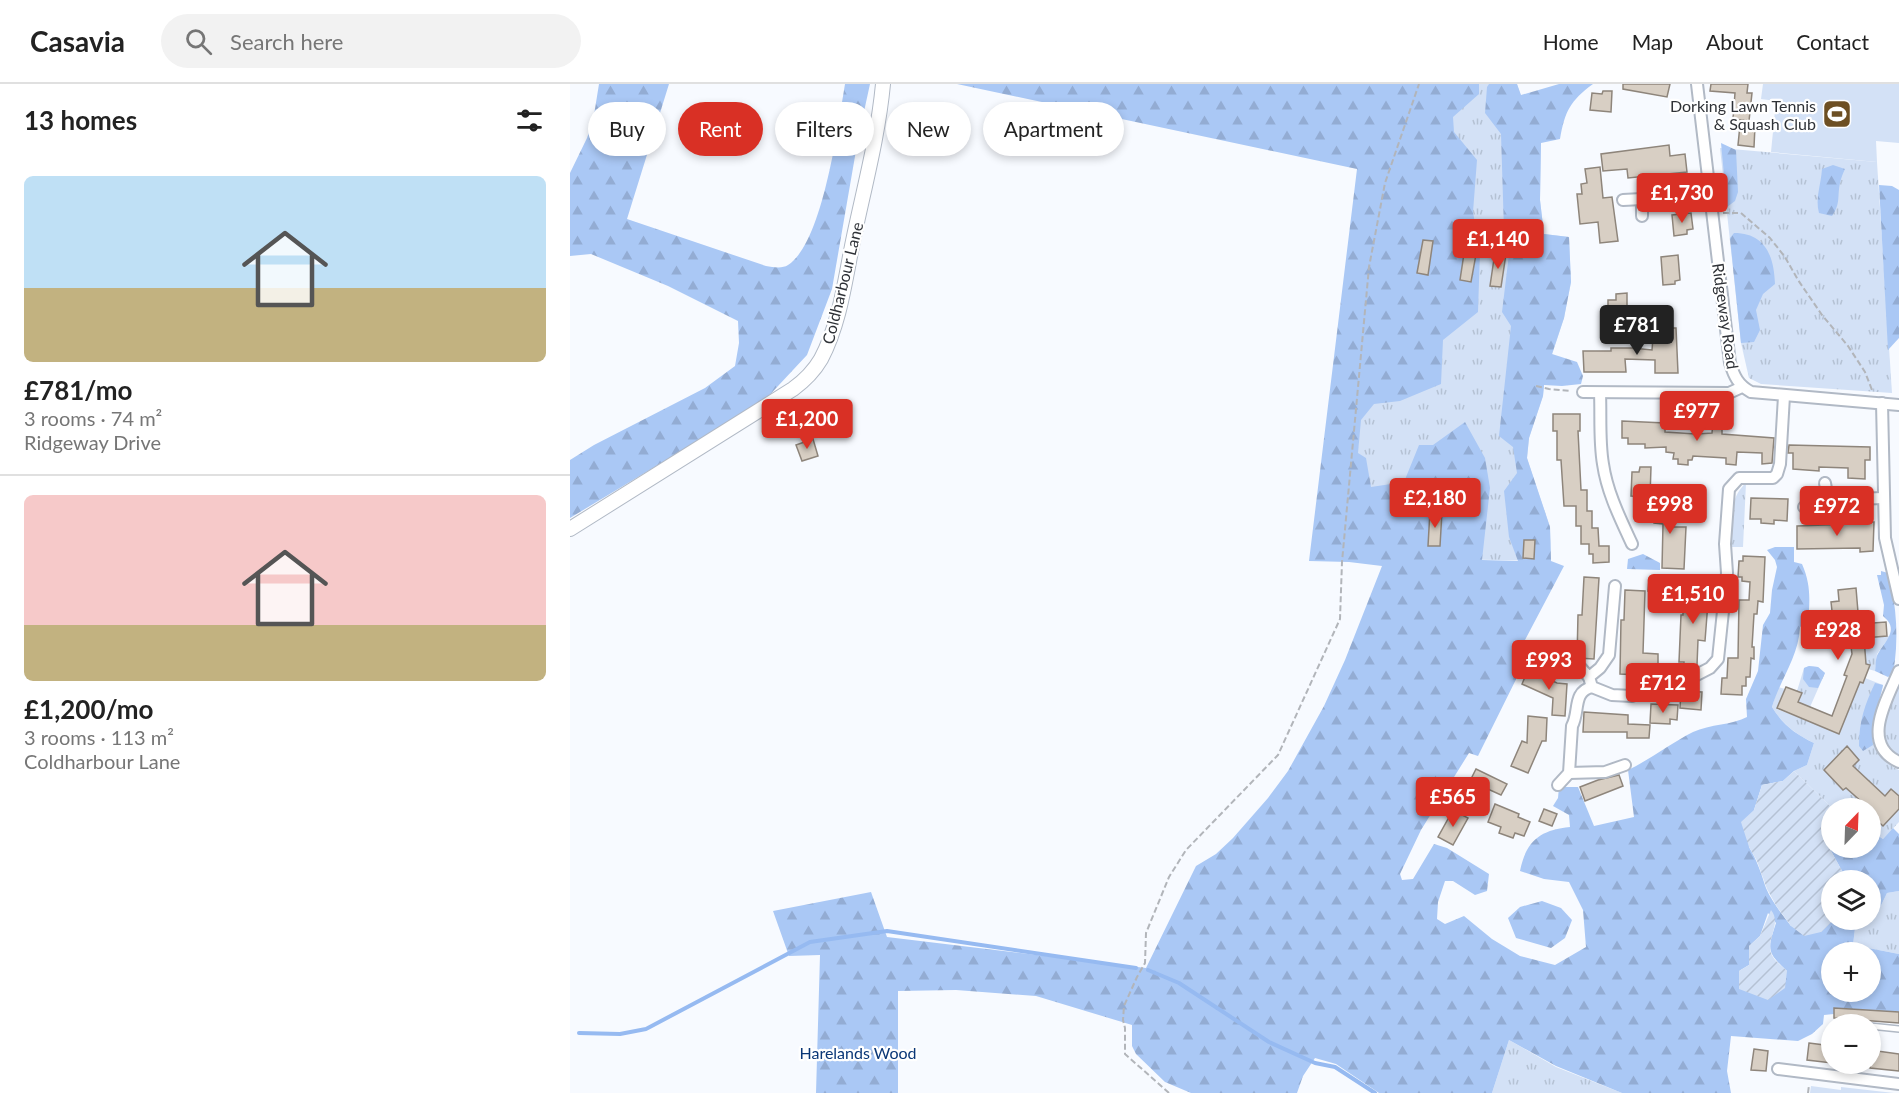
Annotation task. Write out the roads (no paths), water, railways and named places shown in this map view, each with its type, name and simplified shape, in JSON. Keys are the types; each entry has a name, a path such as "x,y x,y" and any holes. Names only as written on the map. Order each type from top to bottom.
{"street":[{"name":"Coldharbour Lane","path":"570,529 793,389 820,361 831,336 841,300 879,125 884,84"},
{"name":"Ridgeway Road","path":"1697,84 1730,363 1735,378 1742,387 1751,392 1899,405"},
{"path":"1623,200 1710,190"},
{"path":"1642,199 1642,216"},
{"path":"1583,392 1729,393 1742,387"},
{"path":"1600,393 1603,463 1607,485 1633,537"},
{"path":"1534,650 1568,666 1581,668 1591,682 1612,695 1632,696 1653,685 1679,684 1710,668 1718,658 1727,573 1725,544 1729,489 1738,478 1773,478 1777,474 1780,464 1784,396"},
{"path":"1877,403 1885,538 1899,599"},
{"path":"1825,483 1828,500"},
{"path":"1804,507 1828,500 1883,498"},
{"path":"1558,785 1569,773 1572,726 1578,698 1608,655 1615,586"},
{"path":"1899,671 1883,708 1878,733 1884,751 1899,762"},
{"path":"1569,773 1605,772 1625,765"},
{"path":"1778,1069 1899,1084"}],"lane":[{"path":"1881,1027 1899,1029"}],"waterway":[{"path":"579,1033 620,1034 646,1029 810,942 887,931 1136,968"},
{"path":"1148,970 1179,983 1269,1042 1315,1063 1335,1067 1375,1093"}],"place":[{"name":"Dorking Lawn Tennis & Squash Club","path":"1837,114"}],"park label":[{"name":"Harelands Wood","path":"858,1052"}]}
